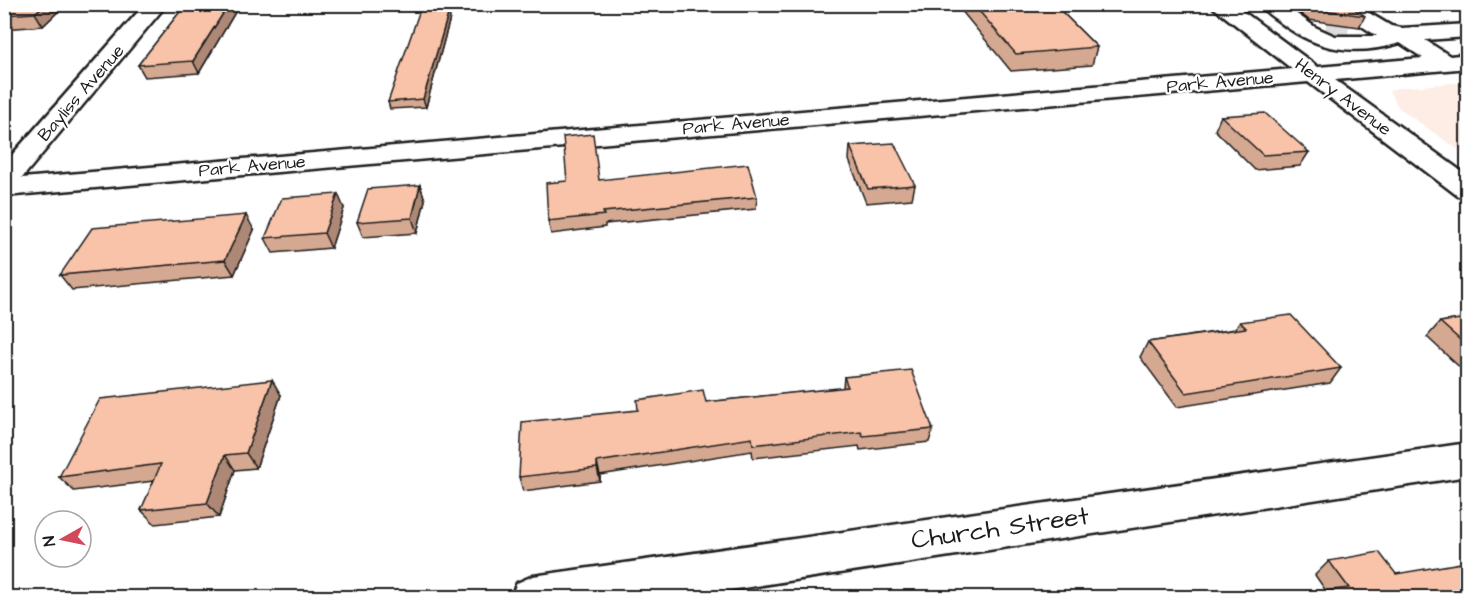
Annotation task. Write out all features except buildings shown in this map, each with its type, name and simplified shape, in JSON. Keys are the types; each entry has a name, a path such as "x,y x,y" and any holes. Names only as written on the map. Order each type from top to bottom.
{"street":[{"name":"Bayliss Avenue","path":"4,182 157,4"},
{"name":"Henry Avenue","path":"1219,4 1467,190"},
{"path":"1269,4 1296,14 1331,14 1358,22 1393,33 1457,62"},
{"path":"1276,4 1296,14 1320,38 1365,45 1382,44 1393,33 1462,34"},
{"name":"Park Avenue","path":"4,188 1457,62"},
{"name":"Church Street","path":"533,597 1467,459"}],"shaded area":[{"path":"1467,82 1467,156 1399,108 1389,91 1397,88"}],"tunnel":[{"path":"1326,25 1360,30"}]}
